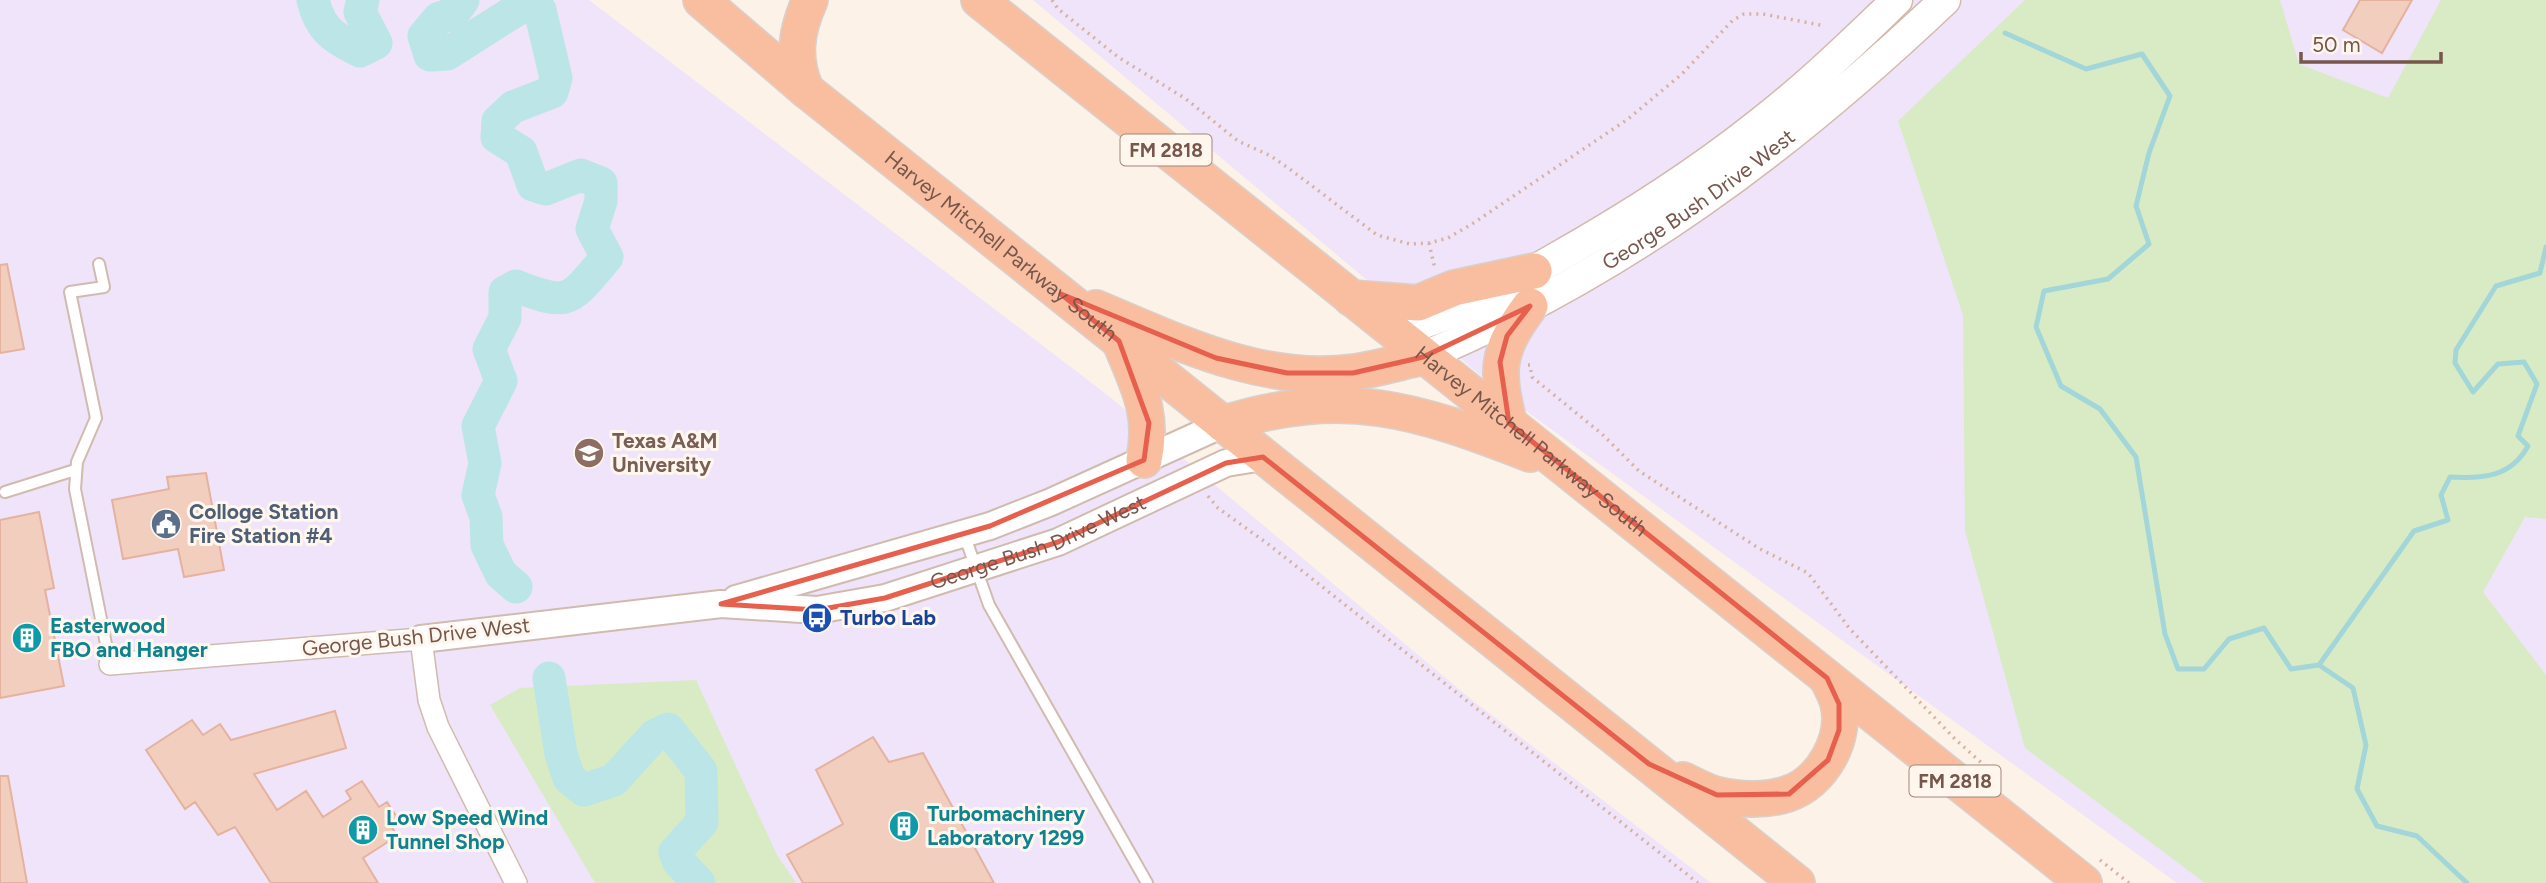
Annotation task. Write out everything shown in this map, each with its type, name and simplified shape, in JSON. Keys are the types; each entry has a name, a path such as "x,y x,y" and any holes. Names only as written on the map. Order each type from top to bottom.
{"highway":[{"name":"Harvey Mitchell Parkway South","path":"701,0 806,90 1797,883"},
{"path":"806,90 796,54 799,26 810,0"},
{"name":"Harvey Mitchell Parkway South","path":"978,1 1827,678 2090,870"},
{"path":"1351,298 1418,303 1454,288 1534,271"},
{"path":"1061,294 1216,358 1287,373 1353,373 1423,357"},
{"path":"1509,423 1502,394 1500,362 1507,336 1530,306"},
{"path":"1119,341 1144,400 1149,423 1144,460"},
{"path":"1223,424 1286,408 1357,405 1394,409 1460,427 1563,466"},
{"path":"1649,764 1717,795 1764,798 1789,794 1813,779 1828,760 1836,743 1839,704 1827,678"}],"main road":[{"name":"George Bush Drive West","path":"1393,332 1445,316 1534,271 1615,225 1721,153 1839,57 1897,0"},
{"name":"George Bush Drive West","path":"1423,357 1567,288 1716,194 1822,112 1945,0"}],"street":[{"name":"George Bush Drive West","path":"110,664 421,639 721,604 964,534 1051,502 1223,424"},
{"name":"George Bush Drive West","path":"721,604 817,611 885,598 1058,542 1226,463 1263,457"},
{"path":"421,639 429,700 438,727 516,883"}],"lane":[{"path":"99,264 104,286 70,292 96,418 75,470 75,489 110,664"},
{"path":"5,492 75,470"},
{"path":"964,534 989,605 1147,883"}],"path":[{"path":"1052,0 1058,9 1118,57 1186,99 1238,141 1271,156 1361,226 1394,241 1429,243 1448,238 1472,224 1628,119 1682,74 1733,20 1744,14 1763,14 1825,26"},
{"path":"1429,243 1436,272"},
{"path":"1518,364 1530,365 1532,377 1602,434 1639,471 1760,550 1808,573 1850,629 1955,739 2000,779"},
{"path":"1197,476 1218,508 1268,544 1698,883"},
{"path":"2090,870 2129,883"}],"highlighted area":[{"path":"1061,294 1216,358 1287,373 1353,373 1423,357 1530,306 1507,336 1500,362 1509,423 1827,678 1839,704 1839,730 1828,760 1789,794 1717,795 1649,764 1263,457 1226,463 1058,542 885,598 817,610 721,604 990,526 1144,460 1149,423 1119,341"}],"shaded area":[{"name":"Texas A&M University","path":"0,0 589,0 1110,397 1472,700 1711,883 0,883"},
{"path":"1033,0 2546,0 2546,883 2177,883 1504,395"}],"green space":[{"path":"2025,0 2280,0 2299,64 2388,98 2441,0 2546,0 2546,519 2525,517 2483,592 2546,675 2546,883 2205,883 2025,748 1965,531 1963,315 1898,121"},
{"path":"696,680 777,855 796,883 595,883 490,705 520,688"}],"building":[{"path":"2360,0 2412,0 2382,53 2343,30"},
{"path":"7,264 24,349 0,353 0,265"},
{"name":"Colloge Station Fire Station #4","path":"206,473 224,570 184,577 178,549 123,559 112,500 169,489 167,477"},
{"name":"Easterwood FBO and Hanger","path":"39,512 54,588 45,590 64,686 0,698 0,520"},
{"path":"335,711 346,748 254,774 277,810 306,791 323,817 351,799 346,791 362,781 379,807 387,802 398,819 390,824 397,836 363,858 378,883 271,883 235,827 218,835 195,802 185,809 146,750 192,720 203,735 220,724 231,740"},
{"name":"Turbomachinery Laboratory 1299","path":"873,737 889,762 923,753 994,883 803,883 787,855 843,824 816,770"},
{"path":"0,776 8,776 27,883 0,883"}],"waterway":[{"path":"313,0 320,19 329,32 360,51 376,43 360,12 363,0"},
{"path":"463,0 453,14 439,18 424,36 430,55 447,54 521,7 540,10 556,78 552,92 513,107 498,121 497,137 521,152 533,185 546,189 581,175 601,183 601,201 592,229 607,257 585,283 568,296 548,297 516,286 505,292 505,318 489,349 501,381 478,426 485,463 478,495 486,517 487,545 501,574 516,587"},
{"path":"2005,33 2086,69 2142,54 2170,96 2149,153 2136,206 2149,244 2108,279 2044,291 2036,327 2061,386 2100,409 2136,457 2165,634 2178,669 2204,669 2229,639 2264,628 2291,669 2319,665"},
{"path":"2467,883 2417,836 2377,826 2357,789 2366,745 2353,688 2319,665 2414,531 2448,520 2441,495 2450,477 2495,474 2513,464 2528,446 2518,436 2537,384 2524,362 2498,364 2473,392 2455,363 2456,350 2496,286 2540,273 2546,247"},
{"path":"549,678 561,754 569,778 584,790 614,780 654,736 668,729 701,771 702,822 675,852 679,862 699,883"}],"place":[{"name":"Texas A&M University","path":"589,453"},
{"name":"Colloge Station Fire Station #4","path":"166,524"},
{"name":"Turbo Lab","path":"817,618"},
{"name":"Easterwood FBO and Hanger","path":"27,638"},
{"name":"Turbomachinery Laboratory 1299","path":"904,826"},
{"name":"Low Speed Wind Tunnel Shop","path":"363,830"}]}
